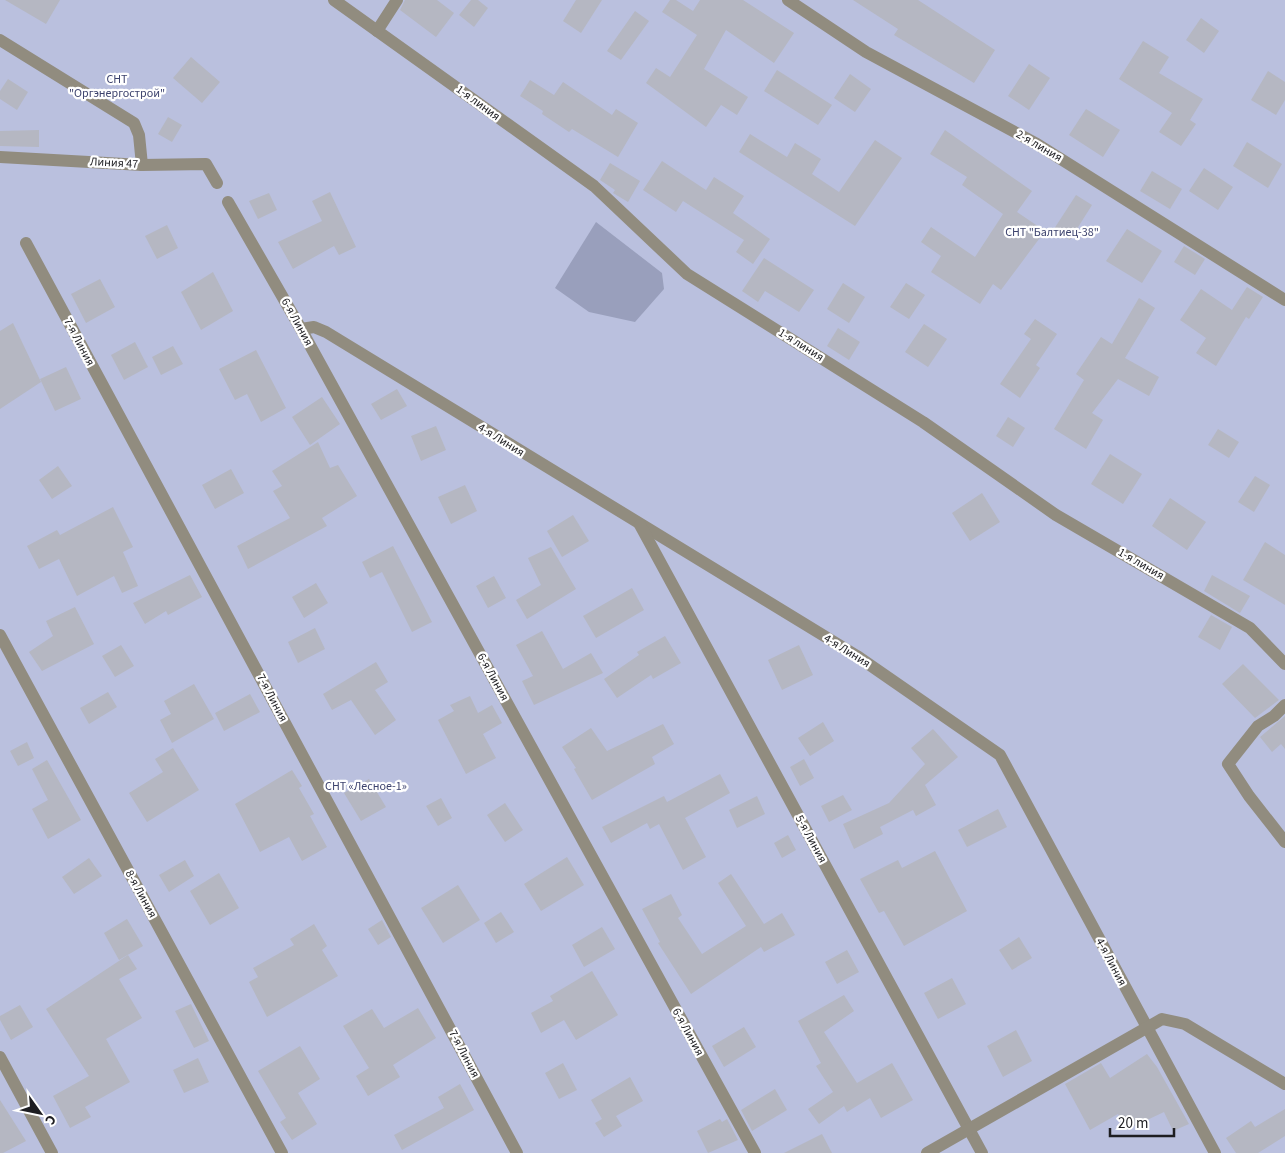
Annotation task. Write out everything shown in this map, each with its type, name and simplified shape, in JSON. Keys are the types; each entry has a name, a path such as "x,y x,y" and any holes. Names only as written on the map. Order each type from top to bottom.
{"street":[{"name":"1-я линия","path":"334,0 594,186 687,274 923,422 1056,515 1250,628 1285,664"},
{"path":"377,31 398,0"},
{"name":"2-я линия","path":"788,0 866,52 1037,144 1285,300"},
{"path":"0,40 134,123 139,135 142,164"},
{"name":"Линия 47","path":"0,157 142,164 206,164 217,183"},
{"name":"6-я Линия","path":"228,202 755,1153"},
{"name":"7-я Линия","path":"26,243 517,1153"},
{"name":"4-я Линия","path":"300,329 314,327 326,332 857,656 1000,755 1215,1153"},
{"name":"5-я Линия","path":"640,525 982,1153"},
{"name":"8-я Линия","path":"0,636 282,1153"},
{"path":"1285,705 1274,716 1258,726 1228,764 1248,796 1285,842"},
{"path":"927,1153 1162,1019 1185,1024 1285,1084"},
{"path":"0,1057 52,1153"}],"green space":[{"path":"0,0 1285,0 1285,1153 0,1153"}],"shaded area":[{"path":"596,222 662,273 664,289 635,322 589,312 555,288"}],"building":[{"path":"5,0 60,0 46,24"},
{"path":"405,0 437,0 454,13 436,37 400,10"},
{"path":"471,0 478,0 488,8 474,27 459,15"},
{"path":"576,0 602,0 581,33 563,21"},
{"path":"670,0 676,0 693,11 700,0 743,0 794,33 774,63 726,30 704,69 748,97 737,115 721,105 706,127 646,83 656,68 670,77 697,35 662,12"},
{"path":"853,0 918,0 995,50 974,83 894,35 898,29"},
{"path":"635,11 649,21 621,60 607,51"},
{"path":"1201,18 1219,31 1204,53 1186,40"},
{"path":"1143,41 1169,57 1159,73 1203,99 1190,120 1196,124 1181,146 1159,132 1172,113 1119,79"},
{"path":"191,57 220,82 202,103 173,78"},
{"path":"1029,64 1050,78 1029,110 1008,96"},
{"path":"777,70 832,105 818,125 764,91"},
{"path":"1268,71 1285,82 1285,100 1276,115 1251,100"},
{"path":"850,74 871,89 855,112 834,98"},
{"path":"8,79 28,92 17,110 0,99 0,91"},
{"path":"530,80 554,95 563,82 612,115 616,109 638,123 618,157 572,129 569,132 542,114 543,111 520,96"},
{"path":"1086,109 1120,130 1103,157 1069,135"},
{"path":"168,117 182,125 172,142 158,134"},
{"path":"39,130 39,147 0,146 0,131"},
{"path":"945,130 1032,191 1017,212 1045,231 1001,290 993,284 980,304 931,272 941,256 921,242 931,227 975,257 1003,214 962,185 967,177 930,154"},
{"path":"750,134 787,157 795,143 821,159 812,174 839,192 875,140 902,158 855,226 739,152"},
{"path":"1247,142 1282,164 1268,188 1233,166"},
{"path":"662,161 706,190 714,177 744,196 733,213 770,239 753,264 736,252 744,240 683,201 676,212 643,190"},
{"path":"610,163 640,181 628,202 613,193 615,190 600,180"},
{"path":"1204,168 1233,187 1218,210 1189,191"},
{"path":"1152,171 1182,189 1170,209 1140,191"},
{"path":"330,192 356,247 339,255 334,246 293,269 278,242 322,221 312,201"},
{"path":"269,193 277,210 258,219 249,201"},
{"path":"1076,195 1092,205 1070,240 1054,229"},
{"path":"167,225 178,248 157,259 145,236"},
{"path":"1127,229 1162,251 1142,283 1106,261"},
{"path":"1184,246 1205,259 1195,275 1174,262"},
{"path":"764,258 814,290 799,312 765,291 758,302 742,291"},
{"path":"213,272 233,311 201,330 181,292"},
{"path":"100,279 115,307 86,323 71,294"},
{"path":"843,283 865,297 849,323 827,309"},
{"path":"906,283 925,295 909,319 890,307"},
{"path":"1247,287 1263,297 1249,319 1246,317 1216,366 1196,353 1206,338 1180,320 1201,289 1232,310"},
{"path":"1139,298 1155,308 1125,358 1159,377 1149,396 1118,379 1092,413 1103,420 1086,449 1054,429 1084,380 1076,374 1101,337 1112,344"},
{"path":"1035,319 1057,334 1036,365 1040,368 1020,398 1000,384 1031,339 1024,334"},
{"path":"13,323 41,382 0,409 0,331"},
{"path":"924,324 947,339 928,367 905,352"},
{"path":"838,328 860,342 849,360 827,346"},
{"path":"135,342 148,367 124,380 111,355"},
{"path":"173,346 183,364 161,375 152,357"},
{"path":"256,350 286,408 261,422 247,394 235,400 219,369"},
{"path":"66,367 81,399 55,411 40,379"},
{"path":"397,389 407,406 381,420 371,404"},
{"path":"322,397 340,424 310,445 292,417"},
{"path":"1008,417 1025,428 1013,447 996,436"},
{"path":"436,426 446,450 421,461 411,436"},
{"path":"1218,429 1239,442 1229,458 1208,445"},
{"path":"318,442 330,468 338,465 357,496 322,518 327,526 248,569 237,546 290,518 273,491 282,486 272,471"},
{"path":"1110,454 1142,474 1123,504 1091,484"},
{"path":"58,466 72,486 52,499 39,480"},
{"path":"231,469 244,493 215,509 202,485"},
{"path":"1255,476 1270,485 1254,512 1238,502"},
{"path":"465,485 477,511 451,524 438,497"},
{"path":"982,493 1000,522 970,541 952,513"},
{"path":"1170,498 1206,522 1187,550 1152,526"},
{"path":"113,507 133,547 123,552 138,586 122,593 114,576 77,596 59,559 39,569 27,546 57,530 60,535"},
{"path":"573,515 589,541 562,557 547,531"},
{"path":"1265,542 1285,555 1285,605 1243,580"},
{"path":"393,546 432,622 412,632 382,572 370,578 362,562"},
{"path":"551,547 576,589 527,619 516,600 541,585 528,558"},
{"path":"190,575 202,597 168,615 166,611 145,624 133,603"},
{"path":"1212,575 1250,596 1240,613 1204,591"},
{"path":"494,576 506,598 488,608 476,586"},
{"path":"316,583 328,603 304,618 292,597"},
{"path":"632,588 644,610 596,638 583,616"},
{"path":"75,607 94,644 42,671 29,652 53,636 46,621"},
{"path":"1211,615 1232,627 1220,650 1198,637"},
{"path":"315,628 325,649 298,663 288,642"},
{"path":"542,631 563,669 591,653 603,673 534,705 522,681 533,676 516,645"},
{"path":"665,636 681,663 653,679 651,675 617,698 604,679 639,655 637,652"},
{"path":"121,645 134,666 115,677 102,656"},
{"path":"799,645 813,675 782,690 768,660"},
{"path":"376,662 388,682 375,690 396,720 375,735 351,700 332,710 323,694"},
{"path":"1243,664 1279,700 1255,718 1222,684"},
{"path":"194,684 214,719 172,743 160,720 171,714 164,701"},
{"path":"108,692 117,707 89,724 80,708"},
{"path":"250,694 260,712 224,731 215,713"},
{"path":"470,696 478,713 492,705 502,723 483,734 496,758 466,774 438,720 454,711 450,705"},
{"path":"1285,716 1285,749 1281,744 1272,752 1260,737"},
{"path":"823,722 834,741 810,756 798,738"},
{"path":"663,724 674,744 652,757 655,764 592,800 574,769 576,768 562,747 591,728 607,751"},
{"path":"933,729 958,757 925,785 936,805 916,816 913,810 880,827 883,834 854,849 843,824 889,803 925,764 911,748"},
{"path":"27,742 34,758 18,766 10,751"},
{"path":"173,748 199,790 147,822 129,793 163,772 155,759"},
{"path":"804,759 814,778 800,786 790,767"},
{"path":"47,760 81,820 48,839 32,809 48,800 32,769"},
{"path":"292,770 302,786 299,788 314,814 310,816 327,847 302,861 289,837 260,852 235,804"},
{"path":"720,774 730,793 685,818 706,857 683,870 659,824 650,829 647,823 611,843 602,827 664,796 667,802"},
{"path":"369,779 386,807 361,821 344,793"},
{"path":"843,795 852,810 829,822 821,806"},
{"path":"757,796 765,814 737,828 729,810"},
{"path":"441,798 452,818 438,826 426,806"},
{"path":"505,803 523,830 505,842 487,815"},
{"path":"998,809 1007,827 967,847 958,830"},
{"path":"788,835 796,850 782,858 774,843"},
{"path":"935,851 967,911 904,946 884,911 879,913 860,879 898,860 902,868"},
{"path":"567,857 584,885 541,911 524,884"},
{"path":"89,858 102,876 74,894 62,877"},
{"path":"185,860 194,876 169,892 159,875"},
{"path":"219,873 239,908 210,925 190,891"},
{"path":"731,874 764,924 782,913 795,935 764,952 761,947 691,994 658,943 660,942 642,909 671,894 682,915 678,918 702,954 746,926 718,883"},
{"path":"458,885 480,920 443,943 421,908"},
{"path":"501,912 514,932 496,943 484,923"},
{"path":"127,919 143,946 119,960 104,933"},
{"path":"382,920 391,937 378,945 368,929"},
{"path":"314,924 327,946 322,950 338,976 267,1017 249,982 258,977 253,968 294,945 290,939"},
{"path":"602,927 615,949 584,967 572,945"},
{"path":"1019,937 1032,958 1012,970 999,950"},
{"path":"847,950 859,972 837,984 825,962"},
{"path":"128,955 137,969 119,979 142,1018 106,1039 130,1082 85,1107 91,1117 70,1128 53,1096 89,1076 46,1009"},
{"path":"592,971 618,1015 576,1040 564,1020 541,1033 531,1013 553,1001 550,996"},
{"path":"952,978 966,1004 938,1019 924,993"},
{"path":"844,995 854,1011 824,1032 857,1083 892,1063 913,1100 881,1118 870,1098 847,1112 844,1106 819,1124 808,1109 833,1092 816,1066 821,1063 798,1021"},
{"path":"191,1004 209,1041 194,1048 175,1011"},
{"path":"20,1005 33,1027 11,1040 0,1020 0,1016"},
{"path":"418,1008 436,1038 393,1065 400,1077 368,1096 356,1076 369,1068 343,1026 372,1009 384,1028"},
{"path":"744,1027 756,1047 724,1067 712,1046"},
{"path":"1016,1030 1032,1061 1003,1077 987,1046"},
{"path":"300,1046 320,1079 298,1093 317,1124 292,1140 280,1122 286,1118 258,1071"},
{"path":"1147,1054 1157,1067 1189,1124 1173,1131 1164,1112 1126,1130 1118,1114 1090,1130 1065,1084 1101,1063 1110,1078"},
{"path":"198,1058 209,1082 184,1093 173,1070"},
{"path":"563,1063 577,1090 559,1099 545,1073"},
{"path":"630,1077 643,1101 616,1116 622,1126 604,1137 595,1123 602,1119 591,1100"},
{"path":"460,1084 474,1110 402,1150 394,1135 444,1108 438,1097"},
{"path":"775,1089 787,1110 752,1131 741,1110"},
{"path":"0,1100 26,1141 3,1153 0,1153"},
{"path":"1285,1109 1285,1136 1258,1153 1236,1153 1226,1138 1251,1121 1255,1127"},
{"path":"720,1119 722,1122 727,1119 738,1140 708,1153 697,1131"},
{"path":"822,1134 832,1153 784,1153"}],"park label":[{"name":"СНТ \"Оргэнергострой\"","path":"117,86"},
{"name":"СНТ \"Балтиец-38\"","path":"1052,232"},
{"name":"СНТ «Лесное-1»","path":"366,786"}]}
